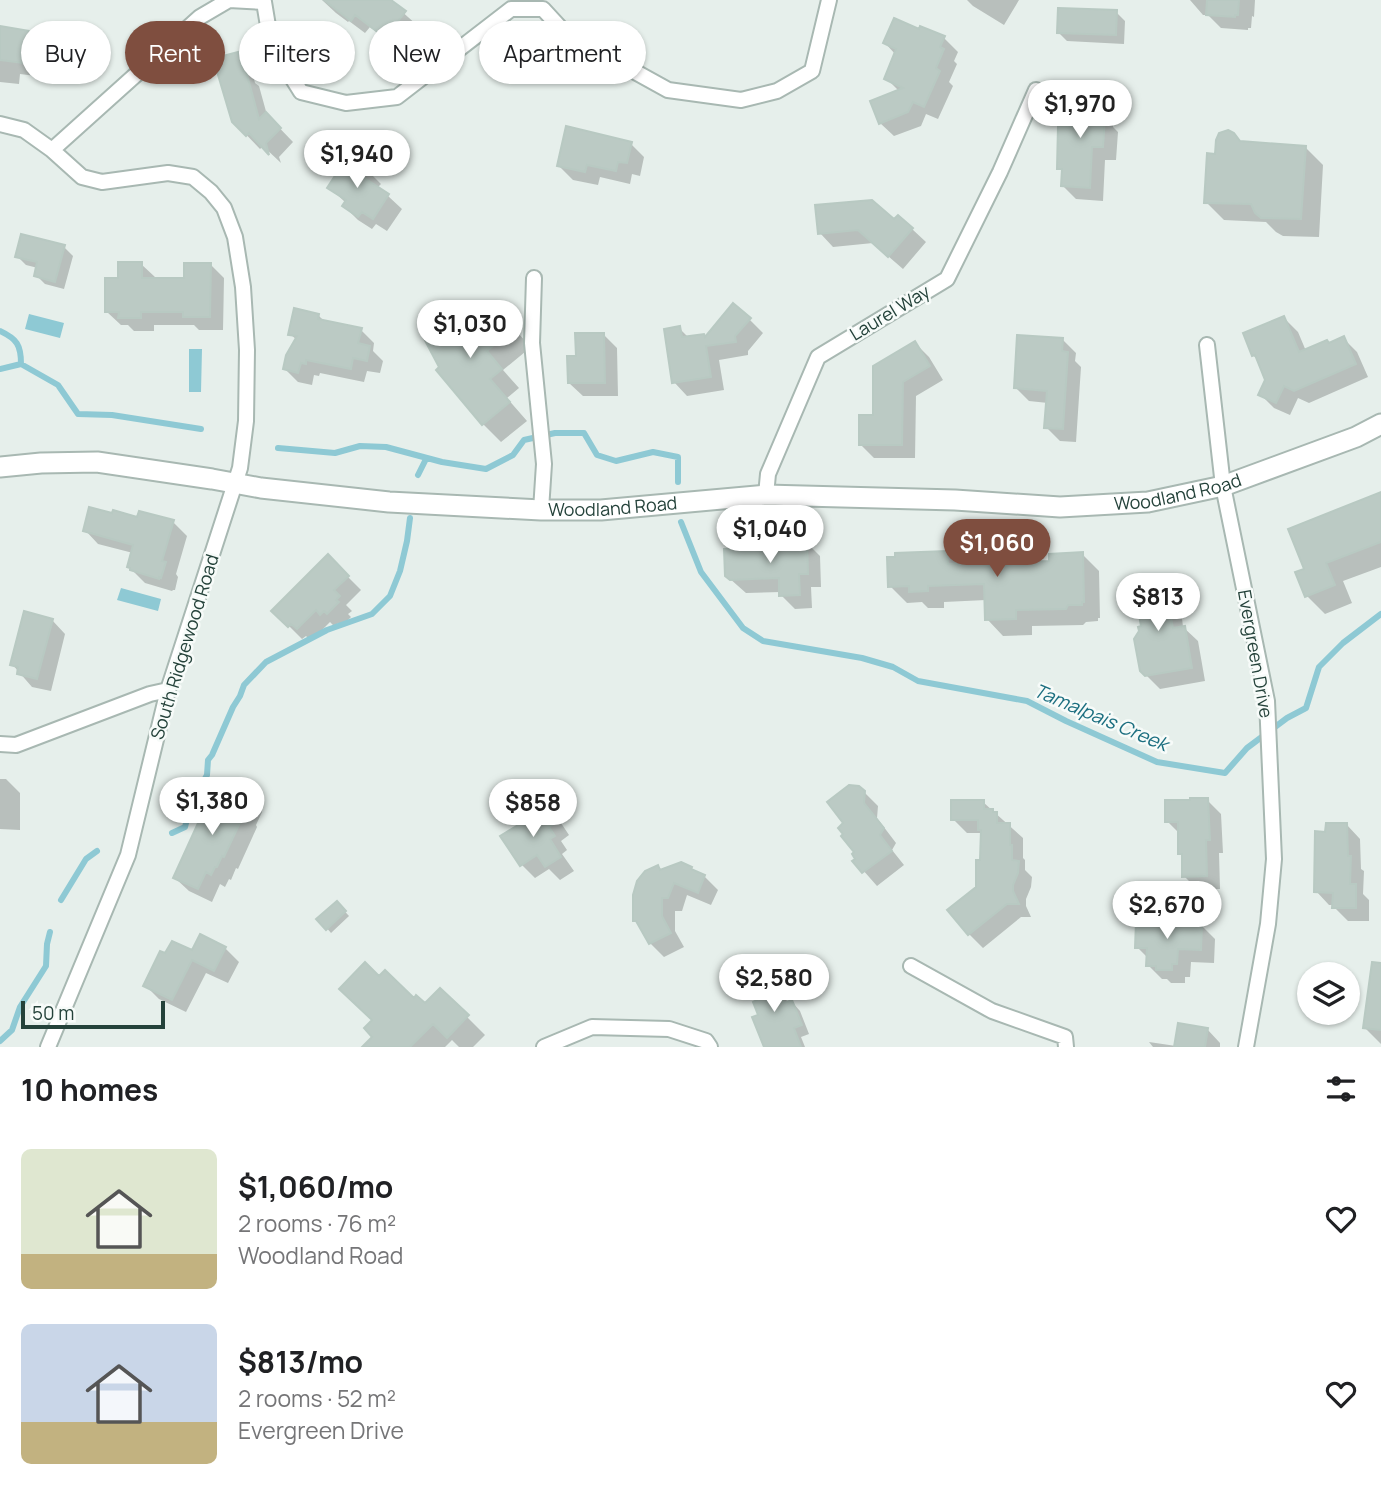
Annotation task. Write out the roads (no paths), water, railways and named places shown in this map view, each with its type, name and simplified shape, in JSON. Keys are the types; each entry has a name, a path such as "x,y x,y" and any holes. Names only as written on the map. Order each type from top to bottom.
{"street":[{"path":"52,150 200,17 229,0 264,2 271,44 301,92 346,103 397,97 512,9 543,9 578,47 630,69 668,90 741,100 777,91 812,71 829,0"},
{"name":"Laurel Way","path":"766,495 768,474 818,357 947,279 1000,172 1036,90"},
{"name":"South Ridgewood Road","path":"0,124 24,130 82,177 102,182 168,173 193,177 211,192 224,208 235,237 243,287 247,350 246,421 236,483 168,690 128,855 48,1047"},
{"path":"534,278 532,343 544,464 541,510"},
{"name":"Evergreen Drive","path":"1207,345 1223,486 1267,701 1268,718 1274,859 1268,924 1246,1047"},
{"name":"Woodland Road","path":"0,467 97,462 261,488 389,502 541,510 601,510 766,495 955,500 1060,507 1148,502 1223,486 1356,437 1381,424"},
{"path":"0,744 16,745 150,694 168,690"},
{"path":"911,966 992,1011 1065,1037 1066,1047"},
{"path":"544,1047 592,1027 669,1029 706,1041 710,1047"}],"water":[{"path":"29,314 64,323 60,338 25,329"},
{"path":"189,349 202,349 201,392 189,392"},
{"path":"121,588 161,599 158,611 117,600"}],"waterway":[{"path":"0,331 17,343 21,364"},
{"name":"Tamalpais Creek","path":"0,369 21,364 58,385 78,414 112,415 201,429"},
{"name":"Tamalpais Creek","path":"278,448 335,453 360,446 386,447 442,462 486,469 513,455 524,440 555,433 584,433 597,455 616,461 653,452 678,457 678,482"},
{"path":"418,475 426,459"},
{"path":"172,833 185,827 191,803 207,775 208,760 244,685 266,662 327,630 372,614 390,596 400,571 410,518"},
{"name":"Tamalpais Creek","path":"681,522 701,572 743,628 763,641 862,658 893,667 918,681 1027,701 1157,762 1225,773 1247,748 1287,718 1306,708 1319,667 1343,643 1381,614"},
{"path":"61,900 86,859 97,851"},
{"path":"0,1041 12,1030 20,1007 46,966 50,932"}]}
